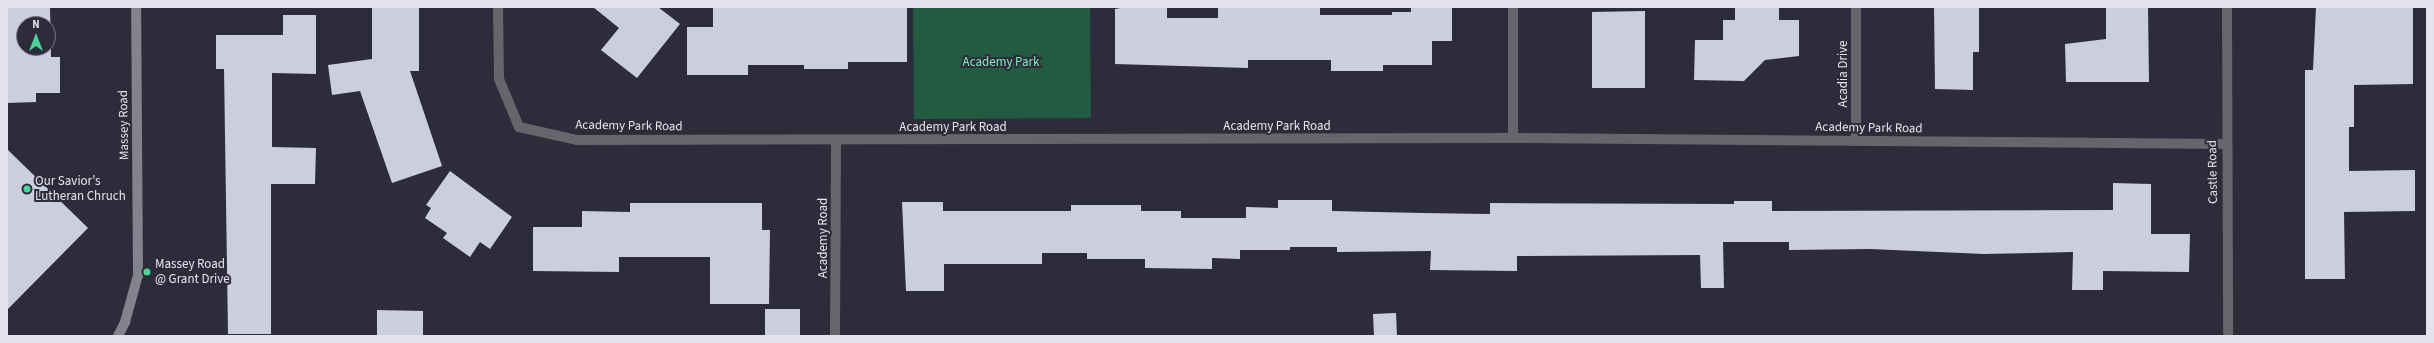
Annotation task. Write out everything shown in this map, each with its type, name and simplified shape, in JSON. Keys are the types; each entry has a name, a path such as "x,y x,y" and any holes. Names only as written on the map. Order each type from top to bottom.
{"street":[{"name":"Massey Road","path":"118,336 125,322 138,275 136,7"},
{"name":"Academy Park Road","path":"498,7 499,79 519,127 577,140 1513,138 2225,144"},
{"path":"1513,7 1513,138"},
{"name":"Acadia Drive","path":"1856,7 1856,142"},
{"name":"Castle Road","path":"2227,7 2225,144 2228,336"},
{"name":"Academy Road","path":"835,336 836,140"}],"green space":[{"name":"Academy Park","path":"913,7 1090,7 1091,118 914,119"}],"building":[{"path":"7,7 50,7 50,16 16,16 16,56 60,57 60,93 36,93 36,102 7,103"},
{"path":"593,7 658,7 680,24 637,78 601,50 619,28"},
{"path":"713,7 907,7 907,62 848,62 848,69 804,69 804,65 748,65 748,75 687,75 687,27 713,27"},
{"path":"1127,7 1167,7 1167,18 1218,18 1218,7 1320,7 1320,15 1392,15 1392,12 1411,12 1411,7 1452,7 1452,41 1432,41 1432,65 1383,65 1383,71 1331,71 1331,60 1248,60 1248,68 1115,64 1115,9"},
{"path":"1735,7 1779,7 1779,20 1799,20 1799,56 1765,60 1744,81 1694,80 1695,40 1723,40 1723,20 1735,20"},
{"path":"1934,7 1979,7 1979,52 1973,52 1973,90 1935,89"},
{"path":"2106,7 2148,7 2149,82 2066,82 2065,44 2106,39"},
{"path":"2316,7 2413,7 2413,84 2354,85 2354,127 2349,127 2349,171 2415,170 2415,211 2344,212 2345,279 2305,279 2305,70 2313,70"},
{"path":"372,8 419,8 419,71 410,71 442,166 392,183 360,91 332,95 328,65 372,59"},
{"path":"1645,11 1645,88 1592,88 1592,12"},
{"path":"283,15 316,15 316,74 272,73 272,147 316,148 315,184 271,184 271,334 228,334 224,69 216,69 216,35 283,35"},
{"name":"Our Savior's Lutheran Chruch","path":"7,149 88,228 7,310"},
{"path":"450,171 512,217 490,249 480,242 470,257 443,238 447,233 425,218 431,208 426,205"},
{"path":"2113,183 2151,184 2151,234 2190,234 2189,272 2103,271 2103,290 2072,290 2073,252 1984,254 1870,249 1789,250 1789,242 1723,242 1724,288 1701,288 1700,255 1517,256 1517,271 1430,270 1431,251 1337,252 1337,247 1290,247 1290,250 1240,250 1240,259 1212,258 1212,269 1145,268 1145,259 1087,259 1087,253 1042,253 1042,264 944,264 944,291 906,291 902,202 943,202 943,211 1071,211 1071,205 1141,205 1141,211 1181,211 1181,218 1246,218 1246,207 1278,208 1278,200 1332,200 1332,211 1490,214 1490,203 1734,204 1734,201 1772,201 1772,211 2113,210"},
{"path":"630,203 762,203 762,230 770,230 769,304 710,304 710,257 619,257 619,272 533,271 533,227 582,227 582,211 630,212"},
{"path":"765,309 800,309 800,336 765,336"},
{"path":"377,310 423,311 423,336 377,336"},
{"path":"1396,313 1397,336 1374,336 1373,314"}],"place":[{"name":"Our Savior's Lutheran Chruch","path":"27,189"},
{"name":"Massey Road @ Grant Drive","path":"147,272"}]}
